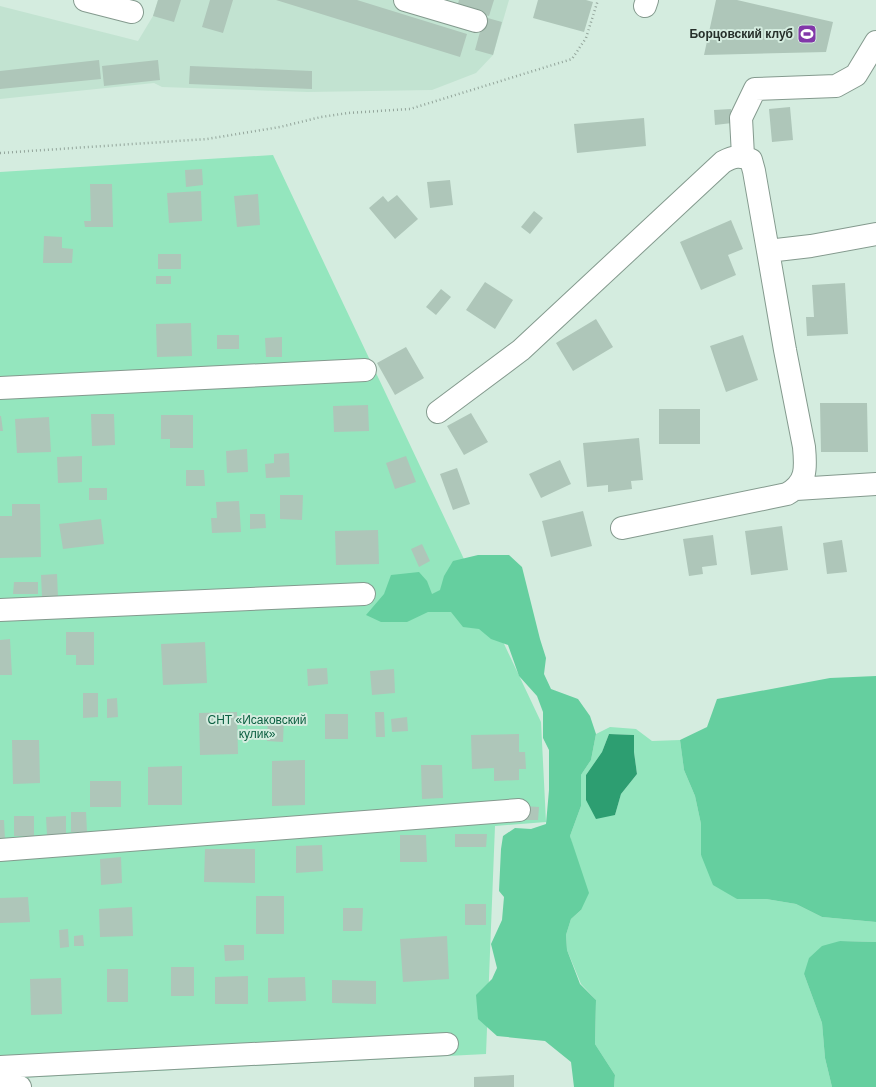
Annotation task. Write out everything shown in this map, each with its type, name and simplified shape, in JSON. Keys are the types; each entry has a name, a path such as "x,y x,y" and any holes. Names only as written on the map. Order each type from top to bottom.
{"street":[{"path":"85,0 132,12"},
{"path":"405,0 443,6 476,21"},
{"path":"743,156 741,118 755,89 836,86 856,75 876,42"},
{"path":"438,412 521,350 723,162 733,156 743,156 751,160 754,171 785,350 804,447 806,463 803,478 796,489"},
{"path":"768,251 811,246 876,234"},
{"path":"0,388 365,370"},
{"path":"622,528 787,494 796,489 876,484"},
{"path":"0,610 364,594"},
{"path":"0,850 519,810"},
{"path":"0,1067 447,1044"},
{"path":"0,1079 20,1087"}],"path":[{"path":"0,153 207,139 280,127 321,117 341,114 410,109 572,59 586,38 598,0"}],"shaded area":[{"path":"158,0 509,0 493,55 476,73 432,90 308,92 162,87 154,83 0,99 0,6 138,41 153,16"},
{"path":"478,555 509,555 522,567 546,658 544,674 551,689 578,699 590,716 596,734 591,760 581,775 581,806 570,836 589,893 581,910 571,919 566,935 567,950 580,984 596,1000 595,1044 615,1075 614,1087 574,1087 571,1062 545,1041 497,1036 478,1019 476,995 492,979 497,968 491,944 502,920 504,897 499,891 503,836 515,828 531,829 546,824 549,790 549,750 543,738 543,712 537,696 519,676 508,645 491,639 479,629 463,627 451,612 428,612 407,622 381,622 366,615 384,594 391,575 419,572 427,581 432,594 440,590 444,576 453,561"},
{"path":"876,676 876,922 822,917 796,904 766,899 737,899 713,885 701,855 701,824 695,796 684,770 680,740 707,727 717,699 830,678"},
{"path":"609,734 634,735 634,752 637,774 621,794 615,815 596,819 586,800 586,775 602,752"},
{"path":"840,941 876,942 876,1087 832,1087 825,1058 822,1023 804,974 809,958 822,946"}],"green space":[{"name":"СНТ «Исаковский кулик»","path":"273,155 541,722 546,822 495,826 486,1054 0,1079 0,172"},
{"path":"610,727 636,729 652,741 680,740 684,770 695,796 701,824 701,855 737,899 766,899 796,904 822,917 876,922 876,942 840,941 804,974 822,1023 825,1058 832,1087 614,1087 615,1075 595,1044 596,1000 581,984 567,950 566,935 571,919 581,910 575,855 570,836 581,806 581,775 591,760 596,734","holes":["609,734 634,735 634,752 637,774 621,794 615,815 586,775 602,752"]}],"building":[{"path":"158,0 181,0 174,22 153,16"},
{"path":"210,0 233,0 223,33 202,27"},
{"path":"276,0 357,0 467,34 460,57"},
{"path":"459,0 494,0 489,16 457,7"},
{"path":"538,0 586,0 593,2 584,32 533,18"},
{"path":"716,0 737,0 833,22 826,52 704,55"},
{"path":"484,17 502,22 493,55 475,50"},
{"path":"99,60 101,79 0,89 0,71"},
{"path":"158,60 160,80 104,86 102,66"},
{"path":"190,66 312,71 312,89 189,84"},
{"path":"790,107 793,140 772,142 769,109"},
{"path":"731,109 732,123 715,125 714,110"},
{"path":"644,118 646,146 577,153 574,124"},
{"path":"202,169 203,185 186,187 185,170"},
{"path":"450,180 453,205 430,208 427,182"},
{"path":"90,184 112,184 113,227 85,227 84,221 91,221"},
{"path":"201,191 202,221 169,223 167,193"},
{"path":"258,194 260,225 237,227 234,196"},
{"path":"397,195 418,219 395,239 369,208 383,196 388,202"},
{"path":"534,211 543,218 530,234 521,227"},
{"path":"731,220 743,249 728,255 736,275 701,290 680,242"},
{"path":"44,236 62,237 62,248 73,249 72,263 43,263"},
{"path":"158,254 181,254 181,269 158,269"},
{"path":"156,276 171,276 171,284 156,284"},
{"path":"485,282 513,300 495,329 466,310"},
{"path":"845,283 848,334 807,336 806,317 814,317 812,285"},
{"path":"441,289 451,297 436,315 426,307"},
{"path":"596,319 613,347 573,371 556,343"},
{"path":"191,323 192,356 157,357 156,324"},
{"path":"217,335 239,335 239,349 217,349"},
{"path":"743,335 758,380 726,392 710,346"},
{"path":"282,337 282,357 266,357 265,338"},
{"path":"406,347 424,378 395,395 377,363"},
{"path":"820,403 867,403 868,452 821,452"},
{"path":"368,405 369,431 334,432 333,406"},
{"path":"659,409 700,409 700,444 659,444"},
{"path":"471,413 488,442 464,455 447,426"},
{"path":"91,414 114,414 115,445 92,446"},
{"path":"161,415 193,415 193,448 170,448 170,439 161,439"},
{"path":"1,416 3,431 0,431"},
{"path":"49,417 51,452 17,453 15,419"},
{"path":"639,438 643,480 631,481 632,489 608,492 608,485 587,487 583,443"},
{"path":"247,449 248,472 227,473 226,451"},
{"path":"289,453 290,477 266,478 265,464 274,463 274,454"},
{"path":"82,456 82,482 58,483 57,457"},
{"path":"406,456 416,482 395,489 386,463"},
{"path":"560,460 571,484 541,498 529,474"},
{"path":"457,468 470,504 453,510 440,474"},
{"path":"186,470 204,470 205,486 186,486"},
{"path":"89,488 107,488 107,500 89,500"},
{"path":"280,495 303,495 302,520 280,519"},
{"path":"239,501 241,532 212,533 211,518 217,518 216,502"},
{"path":"12,504 40,504 41,557 0,558 0,516 12,516"},
{"path":"583,511 592,546 551,557 542,521"},
{"path":"250,514 265,514 266,528 250,529"},
{"path":"101,519 104,544 63,549 59,524"},
{"path":"782,526 788,570 751,575 745,531"},
{"path":"378,530 379,564 336,565 335,531"},
{"path":"713,535 717,565 702,567 703,574 689,576 683,539"},
{"path":"842,540 847,572 827,574 823,543"},
{"path":"422,544 430,561 419,567 411,549"},
{"path":"57,574 58,597 42,597 41,575"},
{"path":"14,582 38,582 38,594 13,594"},
{"path":"66,632 94,632 94,665 76,665 76,655 66,655"},
{"path":"10,639 12,675 0,675 0,640"},
{"path":"205,642 207,683 163,685 161,644"},
{"path":"327,668 328,684 308,686 307,669"},
{"path":"394,669 395,693 372,695 370,671"},
{"path":"83,693 98,693 98,717 83,718"},
{"path":"117,698 118,717 107,718 107,699"},
{"path":"237,712 238,754 200,755 199,713"},
{"path":"375,712 384,712 385,737 376,737"},
{"path":"325,714 348,714 348,739 325,739"},
{"path":"407,717 408,731 392,732 391,719"},
{"path":"268,718 284,718 283,742 267,741"},
{"path":"519,734 519,752 525,752 526,769 519,769 519,780 494,781 494,768 472,769 471,735"},
{"path":"12,740 39,740 40,783 13,784"},
{"path":"305,760 305,805 272,806 272,761"},
{"path":"421,765 442,765 443,798 422,799"},
{"path":"182,766 182,805 148,805 148,767"},
{"path":"90,781 121,781 121,807 90,807"},
{"path":"524,806 539,807 538,820 524,820"},
{"path":"71,812 86,812 87,832 71,832"},
{"path":"14,816 34,816 34,836 14,836"},
{"path":"66,816 66,835 47,835 46,817"},
{"path":"0,820 4,820 5,840 0,840"},
{"path":"455,834 487,834 486,847 455,847"},
{"path":"400,835 426,835 427,862 400,862"},
{"path":"322,845 323,871 296,873 296,846"},
{"path":"205,849 255,849 255,883 204,882"},
{"path":"121,857 122,883 101,885 100,859"},
{"path":"256,896 284,896 284,934 256,934"},
{"path":"28,897 30,922 0,923 0,898"},
{"path":"465,904 486,904 486,925 465,925"},
{"path":"132,907 133,936 100,937 99,909"},
{"path":"343,908 363,908 362,931 343,931"},
{"path":"68,929 69,947 60,948 59,930"},
{"path":"83,935 84,946 74,946 74,936"},
{"path":"447,936 449,979 403,982 400,939"},
{"path":"224,945 244,945 244,960 225,961"},
{"path":"171,967 194,967 194,996 171,996"},
{"path":"107,969 128,969 128,1002 107,1002"},
{"path":"248,976 248,1004 215,1004 215,977"},
{"path":"305,977 306,1001 268,1002 268,978"},
{"path":"61,978 62,1014 31,1015 30,979"},
{"path":"332,980 376,981 376,1004 332,1003"},
{"path":"514,1075 514,1087 474,1087 474,1077"}],"place":[{"name":"Борцовский клуб","path":"807,34"}]}
